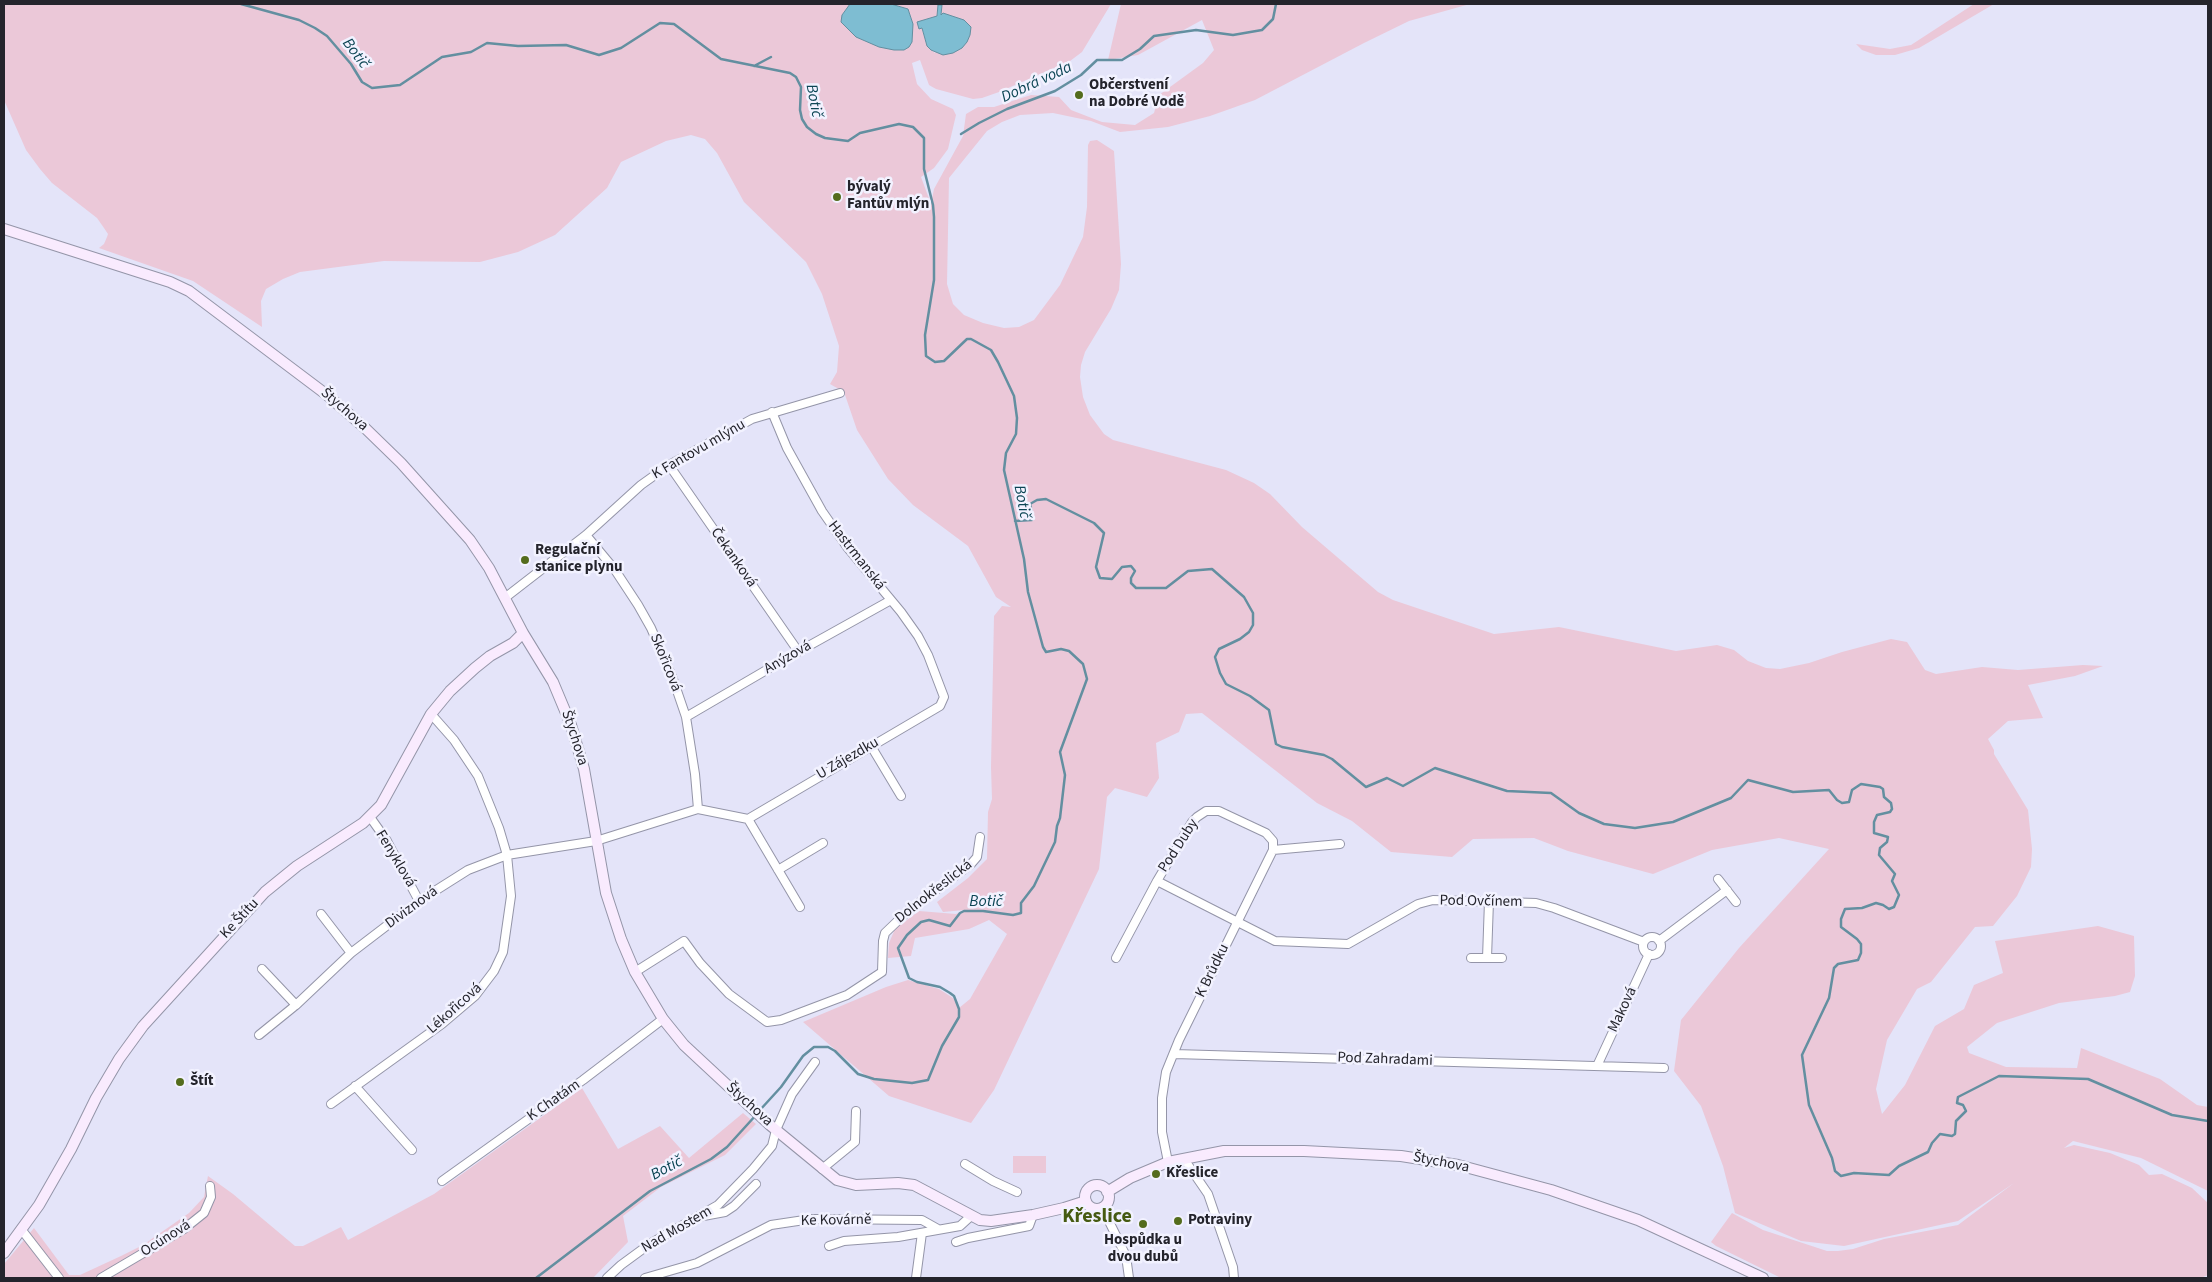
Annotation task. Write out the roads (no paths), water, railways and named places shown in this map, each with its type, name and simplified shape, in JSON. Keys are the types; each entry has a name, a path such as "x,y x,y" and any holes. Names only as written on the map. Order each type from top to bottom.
{"street":[{"name":"Štychova","path":"4,228 170,282 189,291 328,395 401,463 470,540 506,597 523,633 553,682 571,724 584,768 606,893 621,939 635,972 663,1019 684,1045 773,1127 822,1170 837,1180 856,1185 898,1183 914,1185 971,1216 991,1221 1064,1208 1086,1201 1086,1193 1090,1187 1102,1186 1107,1192 1130,1178 1168,1162 1224,1152 1304,1151 1401,1156 1458,1165 1551,1190 1638,1220 1763,1278"},
{"name":"K Fantovu mlýnu","path":"506,597 586,535 641,485 669,465 752,419 840,393"},
{"name":"Hastrmanská","path":"772,412 787,448 822,511 847,547 918,636 928,655 944,697"},
{"name":"Čekanková","path":"669,465 798,651"},
{"name":"Skořicová","path":"586,535 615,570 638,605 673,679 686,717 695,774 698,809"},
{"name":"Anýzová","path":"686,717 798,651 891,600"},
{"name":"Ke Štítu","path":"4,1252 39,1205 119,1058 143,1026 265,892 297,866 370,817 389,793 431,714 450,691 490,656 513,643 523,633"},
{"name":"U Zájezdku","path":"748,819 940,706 944,697"},
{"name":"Lékořicová","path":"331,1104 442,1024 475,996 494,972 503,952 511,896 507,855 491,804 478,776 454,740 431,714"},
{"path":"871,746 901,796"},
{"path":"596,841 698,809 748,819 800,907"},
{"name":"Pod Duby","path":"1116,958 1157,881 1192,822 1206,812 1219,811 1266,833 1273,841 1273,850"},
{"name":"Fenyklová","path":"370,817 387,841 419,901"},
{"name":"Dolnokřeslická","path":"635,972 684,941 700,963 729,994 766,1022 781,1020 848,996 882,972 885,933 908,911 971,864 977,857 980,837"},
{"name":"Diviznová","path":"259,1035 296,1005 351,953 419,901 468,870 507,855 596,841"},
{"path":"778,870 823,843"},
{"path":"1273,850 1340,844"},
{"name":"K Brůdku","path":"1168,1162 1162,1132 1162,1098 1166,1072 1236,922 1273,850"},
{"path":"1718,879 1736,902"},
{"name":"Pod Ovčínem","path":"1157,881 1275,941 1348,944 1418,904 1433,900 1536,903 1644,942"},
{"name":"Maková","path":"1597,1066 1649,954 1658,952 1661,946 1659,941 1727,890"},
{"path":"1488,958 1489,901"},
{"path":"321,914 351,953"},
{"path":"1649,954 1644,949 1644,942 1650,937 1659,941"},
{"path":"1471,958 1502,958"},
{"path":"262,968 296,1005"},
{"name":"K Chatám","path":"442,1181 583,1080 663,1019"},
{"name":"Pod Zahradami","path":"1174,1054 1664,1068"},
{"name":"Nad Mostem","path":"607,1278 650,1243 718,1205 753,1169 772,1146 773,1127 792,1094 815,1062"},
{"path":"355,1086 412,1150"},
{"path":"822,1170 855,1142 856,1111"},
{"path":"1184,1159 1208,1194 1233,1267 1234,1278"},
{"path":"965,1164 993,1181 1017,1192"},
{"path":"696,1217 725,1212 734,1206 756,1184"},
{"name":"Ocúnová","path":"101,1278 184,1229 204,1213 211,1197 210,1186"},
{"path":"1086,1201 1091,1207 1102,1207 1108,1200 1107,1192"},
{"path":"1102,1207 1126,1256 1129,1278"},
{"path":"956,1242 1029,1226 1033,1215"},
{"path":"830,1246 844,1241 922,1233 960,1226 971,1216"},
{"name":"Ke Kovárně","path":"645,1278 697,1263 771,1225 811,1219 922,1220 938,1229"},
{"path":"21,1229 59,1278"},
{"path":"916,1278 922,1233"}],"water":[{"path":"850,4 891,4 908,9 913,24 912,42 909,47 904,50 894,50 879,47 856,37 841,22 842,15"},
{"path":"938,5 942,5 941,15 943,13 964,20 971,27 967,42 962,48 953,53 943,55 931,50 927,46 922,28 919,29 917,22 937,16"}],"waterway":[{"name":"Botič","path":"241,4 299,20 315,28 327,36 351,64 362,82 372,88 400,85 442,57 471,52 487,43 518,46 566,45 599,55 621,48 660,23 674,24 721,59 790,73 796,77 801,87 800,110 802,119 807,127 816,134 825,138 848,141 860,133 899,124 913,127 924,138 924,169 934,217 934,280 925,335 926,356 935,362 944,361 967,339 971,339 991,350 998,362 1014,396 1017,418 1016,434 1006,453 1004,470 1024,559 1028,592 1043,647 1046,652 1061,649 1069,651 1083,664 1087,679 1060,752 1065,775 1055,842 1034,886 1021,903 1021,913 1013,915 983,911 964,911 960,913 950,926 929,920 921,922 907,935 898,948 909,978 917,982 940,987 950,993 954,996 959,1009 959,1017 942,1046 928,1080 912,1083 874,1079 858,1074 835,1051 828,1047 814,1047 803,1056 781,1087 760,1110"},
{"name":"Dobrá voda","path":"961,134 1007,109 1055,91 1081,75 1097,60 1122,60 1140,49 1154,36 1196,30 1233,35 1262,30 1273,19 1276,4"},
{"path":"754,66 771,57"},
{"path":"1015,521 1032,520 1030,504 1037,500 1046,499 1094,523 1104,533 1096,567 1100,578 1112,579 1122,567 1131,566 1135,571 1131,578 1131,583 1136,588 1166,588 1188,571 1212,569 1244,597 1253,613 1253,625 1249,632 1240,639 1219,649 1215,657 1226,684 1250,696 1269,710 1276,744 1282,747 1324,755 1332,759 1366,787 1387,778 1403,786 1435,768 1507,791 1551,793 1579,813 1604,824 1635,828 1673,822 1731,798 1748,780 1793,792 1829,790 1842,803 1849,802 1852,790 1861,784 1883,789 1884,797 1891,803 1892,809 1890,812 1877,815 1874,822 1874,833 1888,837 1887,842 1880,848 1879,855 1895,874 1892,881 1899,895 1894,907 1889,909 1876,903 1862,908 1845,909 1841,919 1841,927 1861,944 1861,953 1858,960 1838,964 1834,968 1829,998 1802,1055 1809,1105 1832,1158 1835,1171 1841,1176 1854,1173 1889,1175 1899,1166 1928,1152 1932,1143 1940,1134 1952,1136 1955,1134 1956,1121 1966,1111 1963,1105 1957,1103 1958,1097 1999,1076 2088,1079 2172,1115 2208,1121"},
{"name":"Botič","path":"536,1278 650,1191 711,1159 727,1147 756,1115"}],"place":[{"name":"Občerstvení na Dobré Vodě","path":"1079,95"},
{"name":"bývalý Fantův mlýn","path":"837,197"},
{"name":"Regulační stanice plynu","path":"525,560"},
{"name":"Štít","path":"180,1082"},
{"name":"Křeslice","path":"1156,1174"},
{"name":"Potraviny","path":"1178,1221"},
{"name":"Hospůdka u dvou dubů","path":"1143,1224"}],"district":[{"name":"Křeslice","path":"1097,1218"}]}
